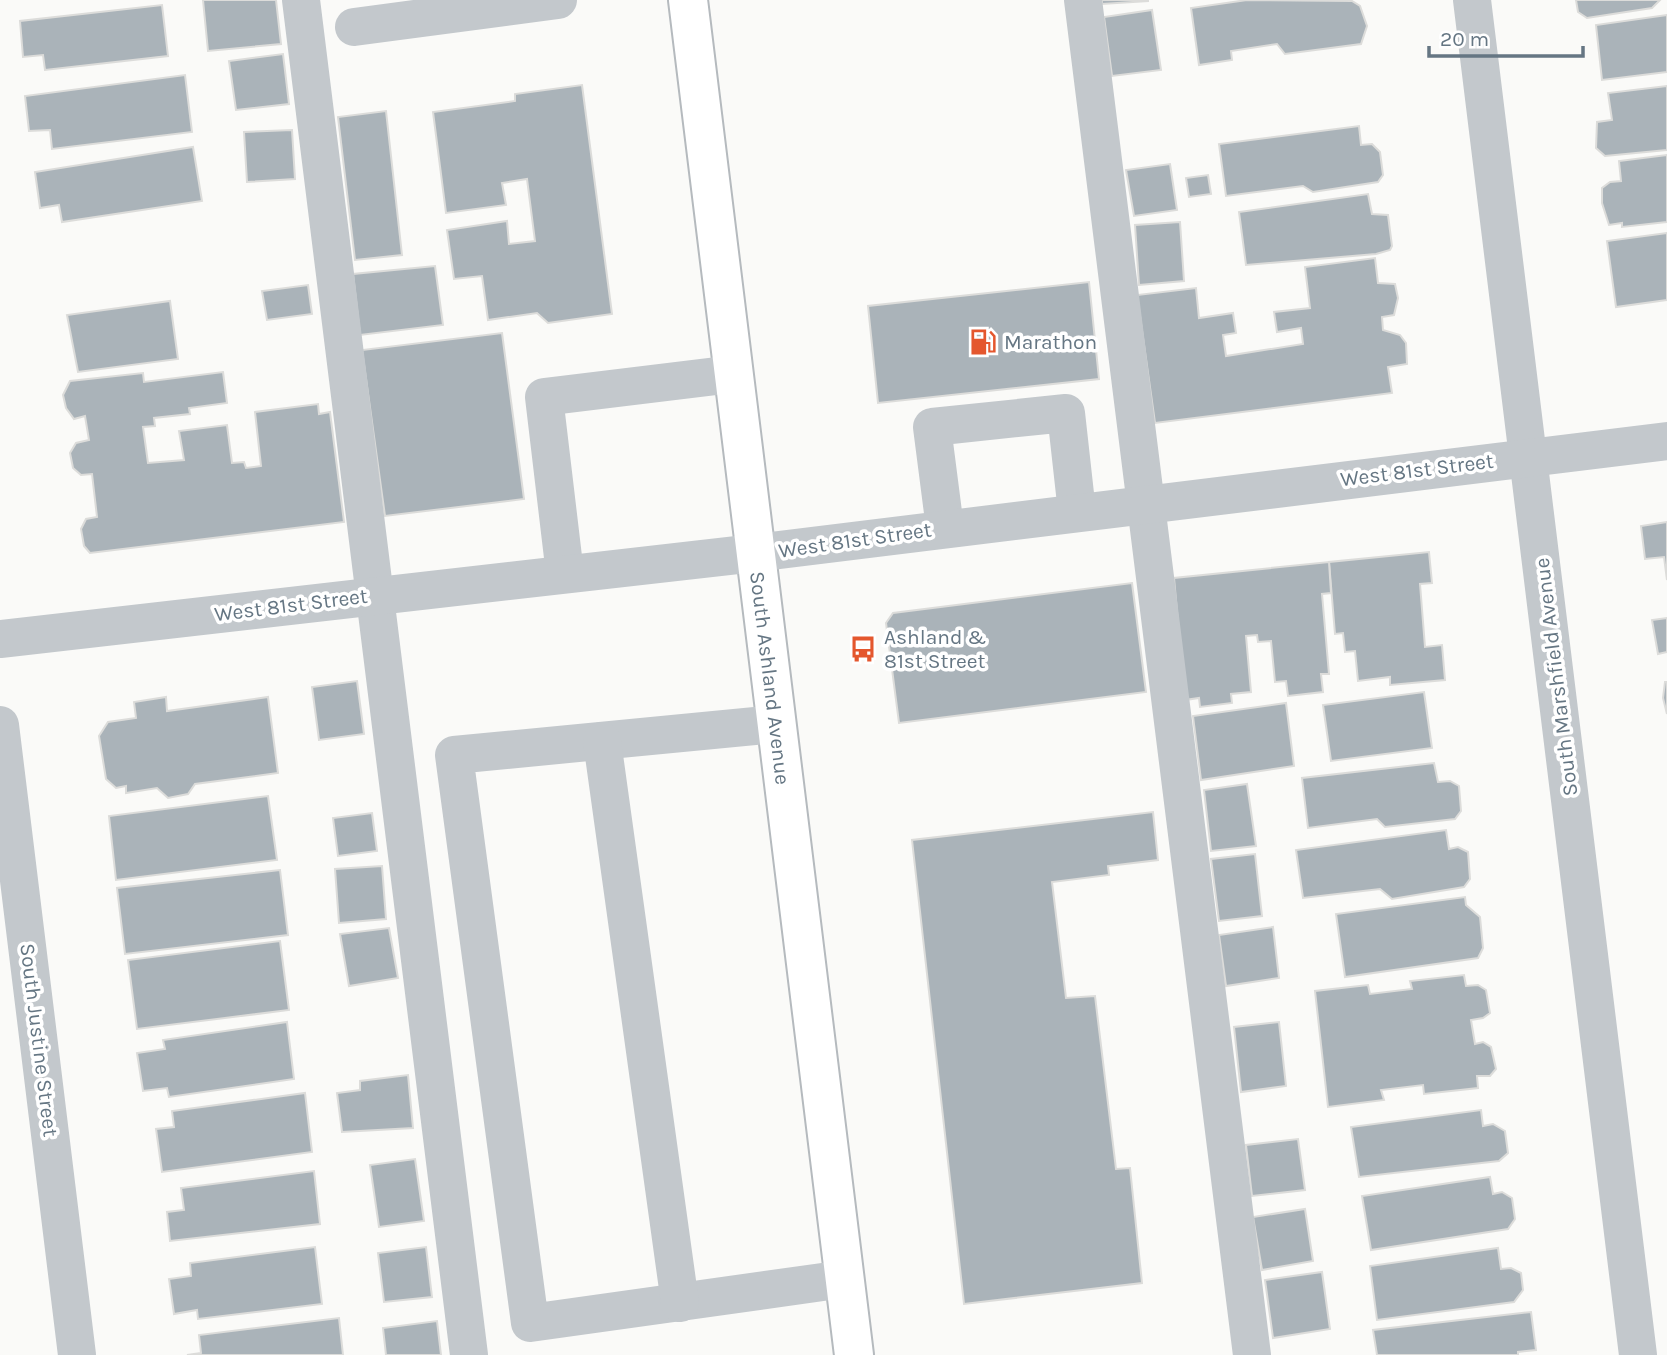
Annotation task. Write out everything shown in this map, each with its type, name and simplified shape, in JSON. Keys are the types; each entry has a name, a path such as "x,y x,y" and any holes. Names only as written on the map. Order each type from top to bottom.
{"main road":[{"name":"South Ashland Avenue","path":"688,0 854,1355"}],"street":[{"path":"301,0 469,1355"},
{"path":"354,27 558,0"},
{"path":"1083,0 1252,1355"},
{"name":"South Marshfield Avenue","path":"1472,0 1638,1355"},
{"path":"565,574 544,397 733,374"},
{"path":"945,528 932,427 1066,413 1077,512"},
{"name":"West 81st Street","path":"0,639 755,553 1667,440"},
{"path":"776,724 454,755 530,1323 844,1279"},
{"name":"South Justine Street","path":"0,725 78,1355"},
{"path":"602,741 680,1303"}],"building":[{"path":"203,0 276,0 281,44 208,51"},
{"path":"1102,0 1148,0 1148,1 1102,4"},
{"path":"1247,0 1352,1 1360,6 1367,26 1361,44 1285,54 1277,44 1231,51 1232,60 1199,65 1191,8"},
{"path":"1576,0 1660,0 1652,8 1587,18 1578,12"},
{"path":"162,5 168,56 45,70 43,55 23,57 20,21"},
{"path":"1152,10 1161,70 1112,76 1104,17"},
{"path":"1667,15 1667,72 1602,80 1596,25"},
{"path":"283,54 289,104 236,110 229,61"},
{"path":"185,75 192,132 52,149 50,130 29,131 25,96"},
{"path":"582,85 612,314 548,323 537,313 488,320 482,276 454,279 447,230 507,221 509,244 535,241 527,179 502,183 506,205 446,213 433,112 515,101 515,94"},
{"path":"1667,86 1667,150 1605,156 1596,148 1597,122 1612,120 1608,93"},
{"path":"386,111 402,255 355,260 338,117"},
{"path":"1359,126 1361,145 1372,144 1380,152 1383,175 1378,182 1313,192 1303,186 1226,196 1219,144"},
{"path":"292,130 295,179 247,182 244,132"},
{"path":"193,147 202,201 62,222 59,205 40,208 35,172"},
{"path":"1667,155 1667,222 1622,227 1622,223 1609,225 1602,203 1602,188 1610,182 1621,181 1619,161"},
{"path":"1170,164 1177,210 1134,216 1126,170"},
{"path":"1208,175 1211,194 1189,197 1186,178"},
{"path":"1368,194 1372,214 1388,215 1392,246 1390,250 1376,254 1246,265 1239,212"},
{"path":"1180,222 1184,281 1139,285 1135,225"},
{"path":"1667,233 1667,300 1616,307 1607,241"},
{"path":"1375,258 1378,283 1395,284 1398,298 1394,315 1382,317 1383,330 1400,335 1406,343 1407,364 1388,367 1392,393 1155,423 1137,295 1196,288 1199,318 1233,313 1236,333 1223,335 1226,356 1303,344 1301,328 1277,332 1274,312 1310,308 1305,267"},
{"path":"435,266 443,325 360,335 353,274"},
{"name":"Marathon","path":"1089,282 1099,379 878,403 868,306"},
{"path":"308,285 312,314 267,320 262,291"},
{"path":"170,301 178,359 78,372 67,315"},
{"path":"502,333 524,499 385,516 362,350"},
{"path":"223,372 227,403 189,408 190,414 154,418 155,426 143,427 148,463 184,460 179,431 227,425 232,463 244,462 246,468 261,466 255,412 318,404 319,414 330,412 344,522 90,553 84,546 81,529 86,519 97,517 92,474 81,475 73,468 70,453 76,443 89,440 85,416 74,419 66,408 63,395 70,381 143,373 144,382"},
{"path":"1667,522 1667,580 1664,557 1645,559 1641,526"},
{"path":"1429,552 1432,583 1420,584 1425,647 1442,645 1445,680 1390,685 1390,677 1358,681 1355,651 1345,652 1343,633 1335,634 1329,562"},
{"path":"1329,562 1331,593 1322,594 1329,674 1321,674 1323,692 1288,696 1286,681 1275,682 1271,641 1258,642 1257,635 1246,636 1251,692 1231,694 1232,703 1200,707 1199,698 1185,700 1174,578"},
{"path":"1132,583 1146,692 899,723 886,623 893,613"},
{"path":"1667,618 1667,652 1658,654 1652,620"},
{"path":"357,681 364,734 319,740 312,687"},
{"path":"1667,682 1667,714 1663,698"},
{"path":"1424,692 1432,748 1331,761 1323,705"},
{"path":"166,697 167,711 268,697 278,773 195,784 188,794 168,798 157,788 126,793 126,786 116,788 106,779 99,736 108,722 136,718 134,702"},
{"path":"1286,703 1294,766 1201,780 1193,716"},
{"path":"1434,763 1438,782 1450,781 1459,786 1461,811 1455,819 1385,827 1377,819 1308,828 1302,778"},
{"path":"1247,784 1256,846 1211,851 1204,790"},
{"path":"268,796 277,860 116,880 109,816"},
{"path":"1153,812 1158,860 1108,866 1109,875 1052,882 1066,998 1095,996 1116,1169 1130,1168 1142,1283 964,1304 912,840"},
{"path":"372,813 377,851 338,856 333,818"},
{"path":"1446,830 1449,849 1458,847 1468,852 1470,879 1464,887 1392,899 1380,889 1303,898 1296,850"},
{"path":"1255,854 1262,916 1219,921 1211,859"},
{"path":"382,866 386,919 339,923 335,869"},
{"path":"280,870 288,935 125,954 117,888"},
{"path":"1465,897 1466,905 1480,917 1483,948 1478,958 1345,977 1336,914"},
{"path":"1273,927 1279,978 1226,986 1219,935"},
{"path":"389,928 398,978 349,986 340,934"},
{"path":"280,941 289,1010 137,1029 128,960"},
{"path":"1464,975 1466,986 1478,985 1486,990 1490,1013 1483,1018 1471,1020 1475,1044 1483,1042 1491,1047 1496,1069 1490,1076 1477,1076 1478,1088 1424,1094 1423,1085 1381,1090 1384,1100 1328,1107 1315,991 1368,985 1370,994 1412,989 1410,981"},
{"path":"287,1022 294,1079 169,1097 167,1088 143,1091 137,1053 165,1049 163,1040"},
{"path":"1279,1022 1286,1086 1241,1092 1234,1027"},
{"path":"408,1075 413,1128 342,1132 337,1093 360,1090 360,1081"},
{"path":"305,1093 312,1152 162,1172 156,1129 174,1127 172,1111"},
{"path":"1481,1110 1483,1126 1493,1124 1505,1131 1508,1153 1499,1161 1359,1177 1351,1127"},
{"path":"1298,1139 1305,1190 1252,1196 1246,1145"},
{"path":"415,1159 424,1221 379,1227 370,1165"},
{"path":"314,1171 320,1224 170,1241 167,1212 184,1210 181,1188"},
{"path":"1490,1177 1493,1194 1502,1192 1512,1198 1515,1219 1508,1229 1371,1250 1362,1196"},
{"path":"1305,1209 1313,1261 1262,1270 1253,1217"},
{"path":"315,1247 322,1304 198,1319 197,1310 174,1314 169,1279 191,1276 190,1263"},
{"path":"426,1247 432,1297 384,1302 378,1253"},
{"path":"1498,1248 1501,1269 1511,1268 1521,1273 1523,1290 1514,1302 1377,1320 1370,1266"},
{"path":"1322,1272 1330,1329 1273,1338 1265,1280"},
{"path":"1531,1312 1536,1350 1518,1352 1518,1355 1377,1355 1373,1330"},
{"path":"339,1318 343,1355 187,1355 201,1353 199,1335"},
{"path":"437,1321 441,1355 386,1355 383,1328"}],"place":[{"name":"Marathon","path":"983,342"},
{"name":"Ashland & 81st Street","path":"863,649"}]}
